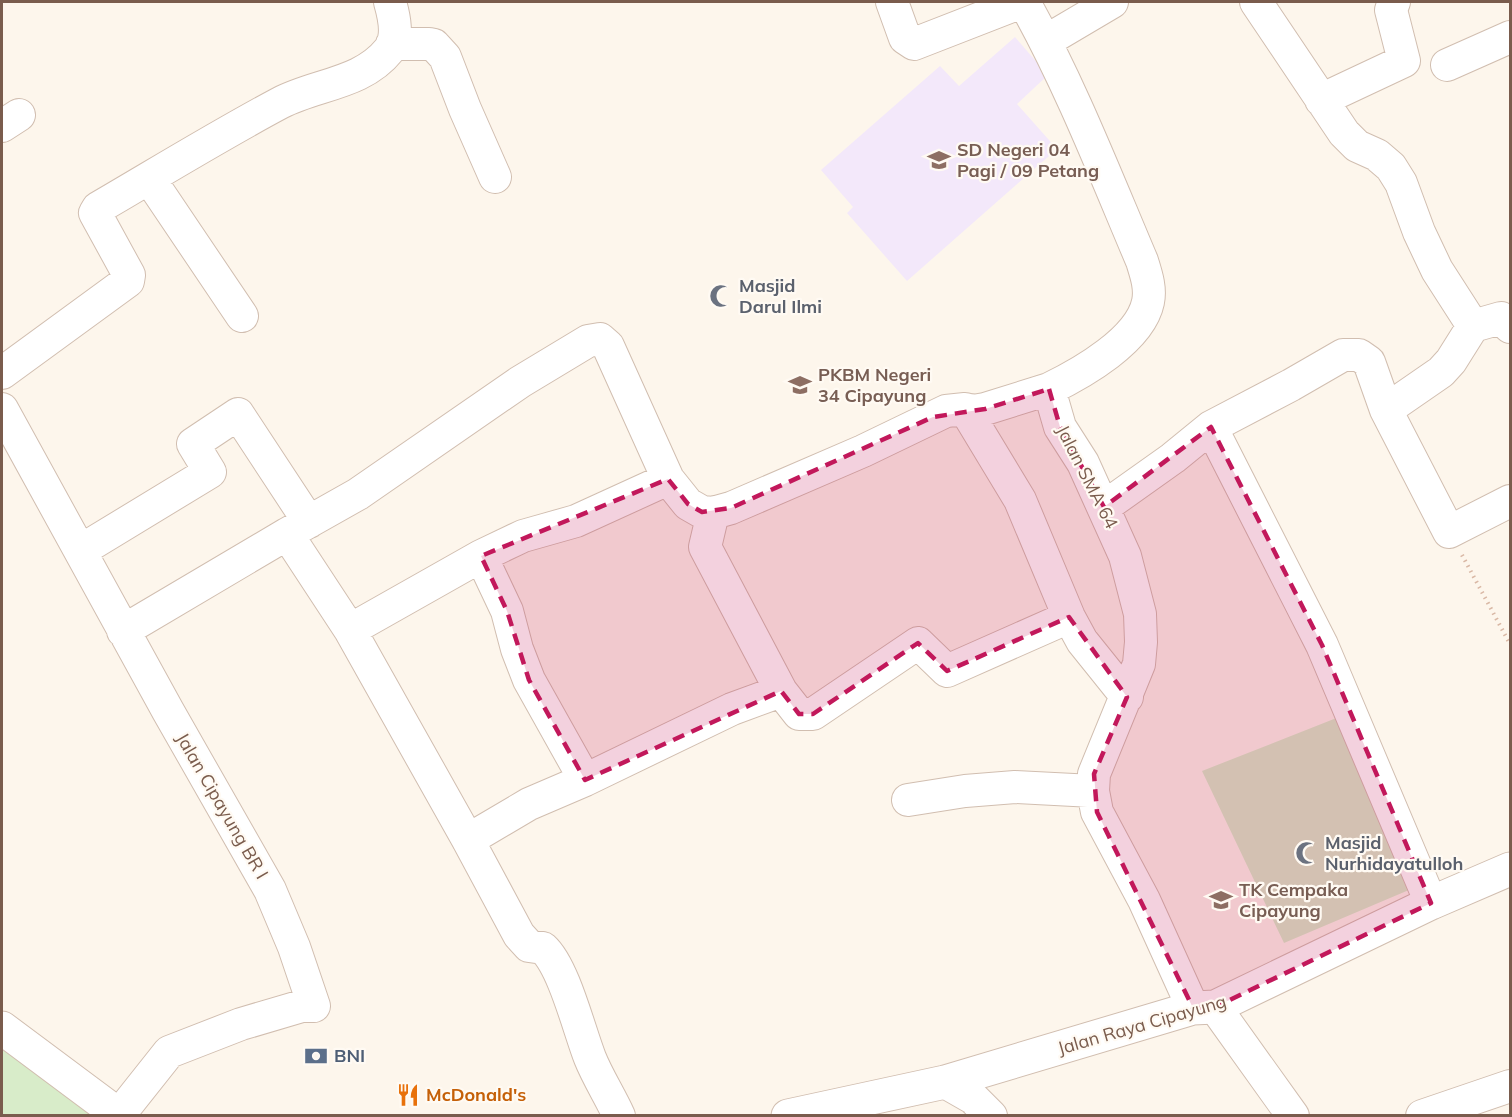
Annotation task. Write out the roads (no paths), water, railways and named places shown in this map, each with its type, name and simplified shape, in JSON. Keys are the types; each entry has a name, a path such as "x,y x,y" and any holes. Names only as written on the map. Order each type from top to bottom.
{"street":[{"path":"2,373 128,281 129,275 95,210 283,102 354,77 377,63 391,48 395,32 390,2"},
{"path":"123,631 358,494 520,382 571,350 593,340 600,339 609,346 668,479 688,504 702,512 713,513 731,508 863,451 946,411 985,409 1049,389 1072,378 1110,351 1131,333 1144,315 1148,300 1148,282 1142,261 1046,41 1023,2 914,44 906,38 891,2"},
{"path":"1046,41 1112,2"},
{"path":"1256,2 1344,133 1357,146 1377,155 1391,167 1401,183 1419,232 1437,270 1473,326"},
{"path":"1321,100 1404,61 1391,10 1394,2"},
{"path":"1447,65 1510,37"},
{"path":"392,44 434,45 445,57 495,177"},
{"path":"149,178 242,316"},
{"path":"1386,410 1442,372 1473,326 1501,318 1510,327"},
{"path":"1104,507 1212,427 1342,355 1359,355 1369,362 1386,410 1449,532 1510,501"},
{"name":"Jalan SMA 64","path":"1049,389 1060,427 1083,463 1125,556 1140,614 1139,664 1094,774 1093,791 1097,812 1204,1008 1293,1116"},
{"name":"Jalan Cipayung BR I","path":"2,409 123,631 270,890 294,947 314,1006 302,1006 241,1024 169,1052 119,1115"},
{"path":"964,410 1020,500 1069,617 1082,641 1127,697"},
{"path":"80,551 210,472 193,444 238,414 350,630 525,944 543,948 552,957 591,1059 619,1116"},
{"path":"1212,427 1322,645 1431,903"},
{"path":"350,630 481,556 522,536 576,520 668,479"},
{"path":"713,513 705,547 781,691 799,714 813,714 918,643 947,671 1069,617"},
{"path":"481,556 507,611 517,649 529,680 585,780"},
{"path":"468,840 529,804 585,780 732,709 781,691"},
{"path":"908,800 965,791 1015,787 1093,791"},
{"name":"Jalan Raya Cipayung","path":"788,1116 945,1082 1204,1008 1510,869"},
{"path":"2,1028 119,1115"},
{"path":"945,1082 973,1098 991,1116"},
{"path":"1422,1116 1510,1087"},
{"path":"1490,1116 1510,1087"}],"place":[{"name":"SD Negeri 04 Pagi / 09 Petang","path":"939,160"},
{"name":"Masjid Darul Ilmi","path":"721,296"},
{"name":"PKBM Negeri 34 Cipayung","path":"800,385"},
{"name":"Masjid Nurhidayatulloh","path":"1307,853"},
{"name":"TK Cempaka Cipayung","path":"1221,900"},
{"name":"BNI","path":"316,1056"},
{"name":"McDonald's","path":"408,1095"}]}
